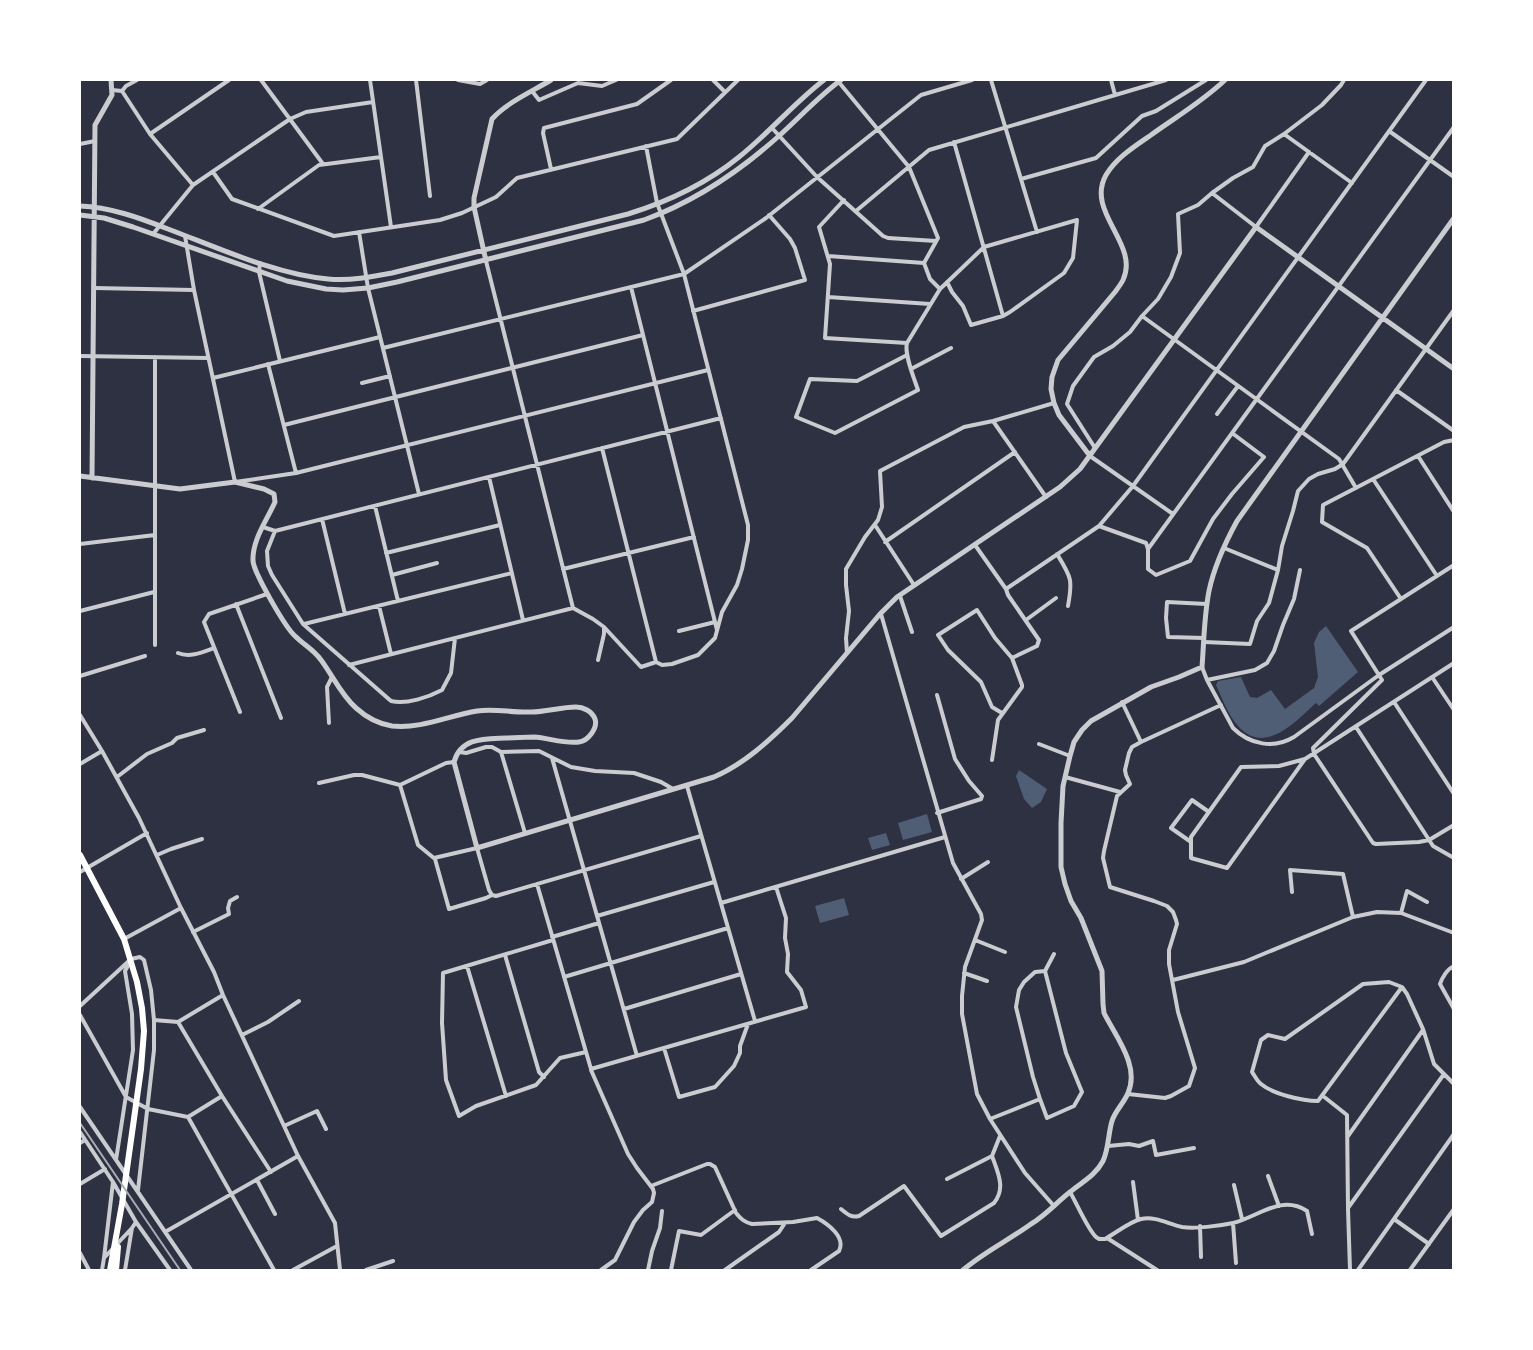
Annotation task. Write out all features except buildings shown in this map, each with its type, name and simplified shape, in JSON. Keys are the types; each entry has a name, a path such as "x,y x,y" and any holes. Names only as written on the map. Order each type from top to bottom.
{"main road":[{"path":"80,855 124,939 132,962 142,1008 143,1047 122,1204 116,1270"},
{"path":"110,1270 122,1204"}],"street":[{"path":"92,478 95,124 110,99 111,80"},
{"path":"122,91 137,80"},
{"path":"150,134 229,80"},
{"path":"261,80 324,164"},
{"path":"370,80 391,227"},
{"path":"416,80 430,196"},
{"path":"458,80 480,84 487,80"},
{"path":"551,80 498,112 492,119 474,198 474,207 573,608"},
{"path":"532,91 539,100 578,83 602,86 616,80"},
{"path":"551,169 543,133 544,128 637,104 669,80"},
{"path":"712,80 725,92"},
{"path":"213,172 232,199 334,236 440,220 496,197 517,178 677,139 738,80"},
{"path":"80,207 95,207 112,211 291,272 318,278 366,278 628,214 657,203 695,186 720,171 739,157 824,80"},
{"path":"80,215 95,216 153,234 287,281 326,289 368,288 486,261 661,214 719,184 746,164 839,80 909,167 938,238 924,263 930,279 940,289"},
{"path":"383,348 684,274 769,215 921,95 972,80"},
{"path":"991,80 1037,232"},
{"path":"1111,80 1115,94"},
{"path":"856,211 929,150 1166,80"},
{"path":"1021,179 1096,158 1142,116 1156,111 1206,80"},
{"path":"1173,514 1090,456 1059,415 1051,389 1052,377 1058,360 1115,292 1123,280 1126,269 1123,250 1103,207 1102,189 1105,176 1117,161 1226,80"},
{"path":"1095,448 1067,405 1073,386 1094,357 1113,346 1130,332 1158,299 1171,277 1180,253 1178,214 1198,205 1212,192 1252,167 1265,146 1323,105 1344,80"},
{"path":"1006,589 1098,526 1133,486 1426,80"},
{"path":"112,90 122,91"},
{"path":"122,91 150,134 194,185"},
{"path":"153,234 194,185 290,119 306,111 373,102"},
{"path":"1148,549 1454,127"},
{"path":"772,128 817,177 883,236 936,241"},
{"path":"1389,131 1454,177"},
{"path":"1284,134 1352,183"},
{"path":"80,144 95,141"},
{"path":"954,142 1003,316"},
{"path":"349,665 573,608 604,627 641,667 656,662 662,665 672,664 698,655 715,638 722,612 737,585 742,569 749,534 748,525 684,274 657,203 646,146"},
{"path":"434,858 477,848 714,777 734,767 777,733 880,614 900,596 1072,477 1090,456 1309,152"},
{"path":"258,209 320,165 381,157"},
{"path":"1212,192 1454,369"},
{"path":"844,200 819,227 830,264 825,338 907,343"},
{"path":"693,311 805,280 795,248 769,215"},
{"path":"1454,218 1300,431 1242,513 1230,534 1215,572 1207,604 1202,667 1233,729 1248,740 1276,744 1294,738 1379,675 1454,627"},
{"path":"907,355 857,381 810,379 796,417 835,433 918,390 905,348 940,289 984,247 1077,220 1073,258 1064,273 1003,316 971,325 963,306 952,292 948,282"},
{"path":"359,232 368,288 419,495"},
{"path":"185,235 194,290 235,482"},
{"path":"828,256 924,263"},
{"path":"260,263 259,273 280,361"},
{"path":"631,287 717,632"},
{"path":"93,288 194,290"},
{"path":"828,297 930,304"},
{"path":"1207,604 1167,602 1168,637 1250,644 1257,621 1269,603 1298,491 1309,479 1342,464 1454,310"},
{"path":"1142,316 1339,459 1356,488"},
{"path":"284,425 643,335"},
{"path":"213,378 380,337"},
{"path":"911,369 951,348"},
{"path":"80,356 208,358"},
{"path":"155,357 155,645"},
{"path":"268,364 296,473"},
{"path":"80,476 180,489 296,473 708,370"},
{"path":"362,383 390,376"},
{"path":"1217,414 1238,386"},
{"path":"1396,390 1454,431"},
{"path":"847,653 849,610 846,570 878,520 882,507 880,471 964,427 1054,403"},
{"path":"263,527 275,531 721,418"},
{"path":"993,421 1046,497"},
{"path":"1098,526 1146,543 1148,569 1156,575 1190,561 1213,519 1264,457 1232,433"},
{"path":"1401,599 1367,548 1322,522 1323,505 1444,442 1454,440"},
{"path":"602,448 656,662"},
{"path":"885,542 1015,452"},
{"path":"1418,456 1453,510"},
{"path":"489,477 523,620"},
{"path":"1373,479 1437,576"},
{"path":"235,482 264,489 274,494 275,502 255,547 253,560 255,570 291,632 314,652 349,701 368,717 390,725 411,726 476,711 533,712 576,707 590,712 595,719 592,734 584,741 534,737 478,739 468,742 459,752 454,762 492,895"},
{"path":"375,506 398,601"},
{"path":"322,519 345,614"},
{"path":"387,553 500,525"},
{"path":"875,525 915,586"},
{"path":"275,531 267,551 268,566 303,624 390,701 416,699 442,690 451,673 454,638"},
{"path":"80,544 155,535"},
{"path":"563,569 694,537"},
{"path":"975,545 1039,640 1037,646 1012,658"},
{"path":"1224,548 1278,570"},
{"path":"1057,554 1069,574 1071,586 1068,606"},
{"path":"392,575 437,563"},
{"path":"1454,565 1352,632 1382,680 1314,747 1314,754 1373,843 1408,843 1429,840 1454,825"},
{"path":"1207,680 1255,670 1267,663 1274,651 1294,598 1300,570"},
{"path":"303,624 512,573"},
{"path":"80,611 155,592"},
{"path":"240,712 204,622 209,614 268,593"},
{"path":"900,596 912,632"},
{"path":"1026,620 1056,598"},
{"path":"236,604 281,718"},
{"path":"379,606 391,654"},
{"path":"992,760 998,720 1022,687 1012,658 995,638 978,610 938,635 948,650 981,682 992,707 1002,714"},
{"path":"880,614 953,863 981,914 982,921 964,973 962,1014 977,1094 990,1119 1025,1173 1054,1206"},
{"path":"679,631 715,622"},
{"path":"598,660 604,627"},
{"path":"178,652 183,655 195,654 214,648"},
{"path":"80,676 145,656"},
{"path":"1305,759 1227,868 1191,858 1191,837 1241,767 1279,766 1305,759 1454,663"},
{"path":"963,1270 1030,1226 1070,1191 1092,1176 1104,1159 1112,1122 1128,1094 1131,1083 1128,1061 1104,1013 1102,971 1081,918 1071,901 1061,867 1061,823 1065,777 1074,742 1090,721 1122,702 1151,687 1202,667"},
{"path":"330,723 327,687 332,676"},
{"path":"1432,677 1454,710"},
{"path":"937,695 955,759 969,782 982,796 974,802 937,813"},
{"path":"1122,702 1141,742"},
{"path":"1394,702 1454,794"},
{"path":"1128,1094 1165,1098 1189,1086 1195,1068 1178,1012 1168,956 1177,924 1173,912 1167,906 1154,900 1110,887 1103,858 1117,796 1130,784 1125,770 1132,747 1221,705"},
{"path":"80,715 147,833 298,1156 335,1223 340,1270"},
{"path":"1356,727 1433,846 1454,858"},
{"path":"117,777 147,754 172,743 177,738 204,730"},
{"path":"1039,744 1070,756"},
{"path":"459,752 466,753 486,747 492,747 501,752 534,751 571,767 634,773 661,782 673,789"},
{"path":"80,764 102,751"},
{"path":"501,752 525,833"},
{"path":"552,758 637,1056"},
{"path":"318,783 362,775 400,785 446,763 454,762"},
{"path":"1065,777 1120,792"},
{"path":"400,785 418,845 434,858 449,909 701,836"},
{"path":"687,786 755,1022"},
{"path":"1191,842 1171,828 1192,800 1209,812"},
{"path":"80,872 147,833"},
{"path":"721,903 945,837"},
{"path":"157,855 202,839"},
{"path":"961,879 988,862"},
{"path":"1292,892 1290,870 1343,874 1353,917"},
{"path":"597,916 714,882"},
{"path":"537,884 591,1069 628,1154 654,1193 652,1202 634,1222 615,1260 601,1270"},
{"path":"591,1069 806,1007 801,990 787,972 786,918 776,887"},
{"path":"1401,913 1407,891 1427,902"},
{"path":"193,932 229,914 230,901 237,897"},
{"path":"124,939 181,908"},
{"path":"1173,980 1244,962 1353,917 1377,912 1401,913 1454,933"},
{"path":"586,1052 560,1059 536,1085 476,1106 459,1116 446,1080 442,1023 443,973 505,955 598,922"},
{"path":"564,977 728,928"},
{"path":"975,940 1005,952"},
{"path":"1045,971 1035,972 1024,982 1019,990 1017,1007 1033,1077 1047,1118 1074,1106 1082,1092 1066,1053 1045,971 1054,954"},
{"path":"505,955 539,1072 544,1077"},
{"path":"80,1006 132,962 140,957 144,960 151,990 154,1050 138,1190"},
{"path":"116,1160 131,1069 132,1014 125,971 132,962"},
{"path":"467,966 506,1096"},
{"path":"1454,966 1446,973 1440,984 1454,1010"},
{"path":"964,973 987,981"},
{"path":"624,1009 741,974"},
{"path":"1402,987 1318,1101 1296,1099 1263,1086 1252,1072 1261,1040 1268,1035 1285,1039 1363,984 1389,982 1402,987 1407,994 1424,1029 1434,1064 1454,1084"},
{"path":"154,1020 178,1022 223,994"},
{"path":"242,1035 268,1022 299,1001"},
{"path":"80,1015 126,1097 148,1109 188,1117 222,1096"},
{"path":"178,1022 271,1172"},
{"path":"664,1048 679,1096 715,1087 734,1066 748,1023"},
{"path":"1347,1138 1424,1029"},
{"path":"1348,1209 1444,1074"},
{"path":"1323,1096 1347,1115 1350,1270"},
{"path":"990,1119 1040,1099"},
{"path":"80,1107 191,1270"},
{"path":"284,1126 317,1112 327,1129"},
{"path":"188,1117 274,1270"},
{"path":"80,1132 105,1168 136,1222 170,1270"},
{"path":"1358,1270 1454,1134"},
{"path":"841,1209 848,1215 859,1216 904,1186 941,1236 998,1199 1001,1184 992,1156 1000,1135"},
{"path":"80,1143 85,1140"},
{"path":"1108,1146 1130,1144 1139,1146 1153,1141 1156,1155 1194,1148"},
{"path":"165,1232 298,1156"},
{"path":"948,1179 992,1156"},
{"path":"651,1186 710,1164 714,1167 735,1210 746,1222 752,1224 817,1218 829,1225 842,1244 839,1251 811,1270"},
{"path":"80,1184 105,1168"},
{"path":"1268,1176 1279,1206"},
{"path":"256,1180 275,1214"},
{"path":"102,1270 113,1182"},
{"path":"1133,1182 1138,1220"},
{"path":"1234,1185 1242,1219"},
{"path":"1070,1191 1097,1238 1101,1240 1138,1220 1149,1218 1185,1227 1233,1223 1279,1206 1289,1205 1307,1211 1312,1234"},
{"path":"1410,1270 1454,1209"},
{"path":"671,1270 680,1231 701,1235 735,1210"},
{"path":"648,1270 660,1228 662,1211"},
{"path":"1395,1219 1429,1244"},
{"path":"104,1258 136,1222"},
{"path":"725,1270 779,1232 786,1222"},
{"path":"1233,1223 1236,1263"},
{"path":"1200,1226 1201,1257"},
{"path":"125,1270 132,1228"},
{"path":"1107,1238 1157,1270"},
{"path":"293,1270 337,1246"},
{"path":"80,1253 89,1270"},
{"path":"366,1270 393,1261"}],"water":[{"path":"1326,626 1358,672 1319,706 1316,703 1279,733 1259,738 1248,734 1234,722 1228,712 1216,685 1218,681 1241,677 1250,697 1257,698 1271,690 1285,709 1314,688 1318,677 1314,643 1319,632"},
{"path":"1019,770 1047,789 1041,802 1032,808 1024,799 1016,776"},
{"path":"927,814 932,832 903,840 898,823"},
{"path":"886,833 890,845 872,850 868,838"},
{"path":"844,898 849,915 820,923 815,906"}],"railway":[{"path":"80,1123 180,1270"}]}
